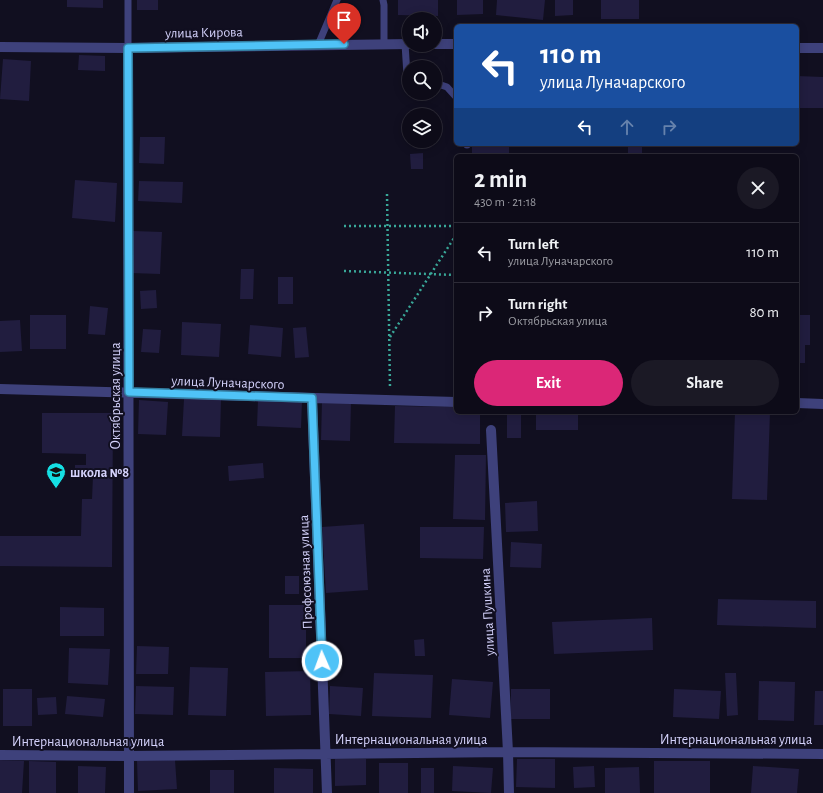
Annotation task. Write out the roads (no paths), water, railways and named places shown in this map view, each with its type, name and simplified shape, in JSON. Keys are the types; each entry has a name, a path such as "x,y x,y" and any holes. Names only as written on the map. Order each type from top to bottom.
{"street":[{"name":"улица Кирова","path":"0,48 128,48 402,44"},
{"path":"442,44 454,44"},
{"name":"Октябрьская улица","path":"128,48 129,793"},
{"path":"799,48 823,48"},
{"name":"улица Луначарского","path":"0,389 454,402"},
{"name":"Профсоюзная улица","path":"312,398 327,793"},
{"path":"799,404 823,404"},
{"name":"улица Пушкина","path":"491,430 509,793"},
{"name":"Интернациональная улица","path":"0,754 129,756 508,752 823,754"}],"lane":[{"path":"128,0 128,48"},
{"path":"318,45 337,0"},
{"path":"383,0 384,44"},
{"path":"442,85 448,87 454,94"}],"place":[{"name":"школа №8","path":"56,489"}]}
